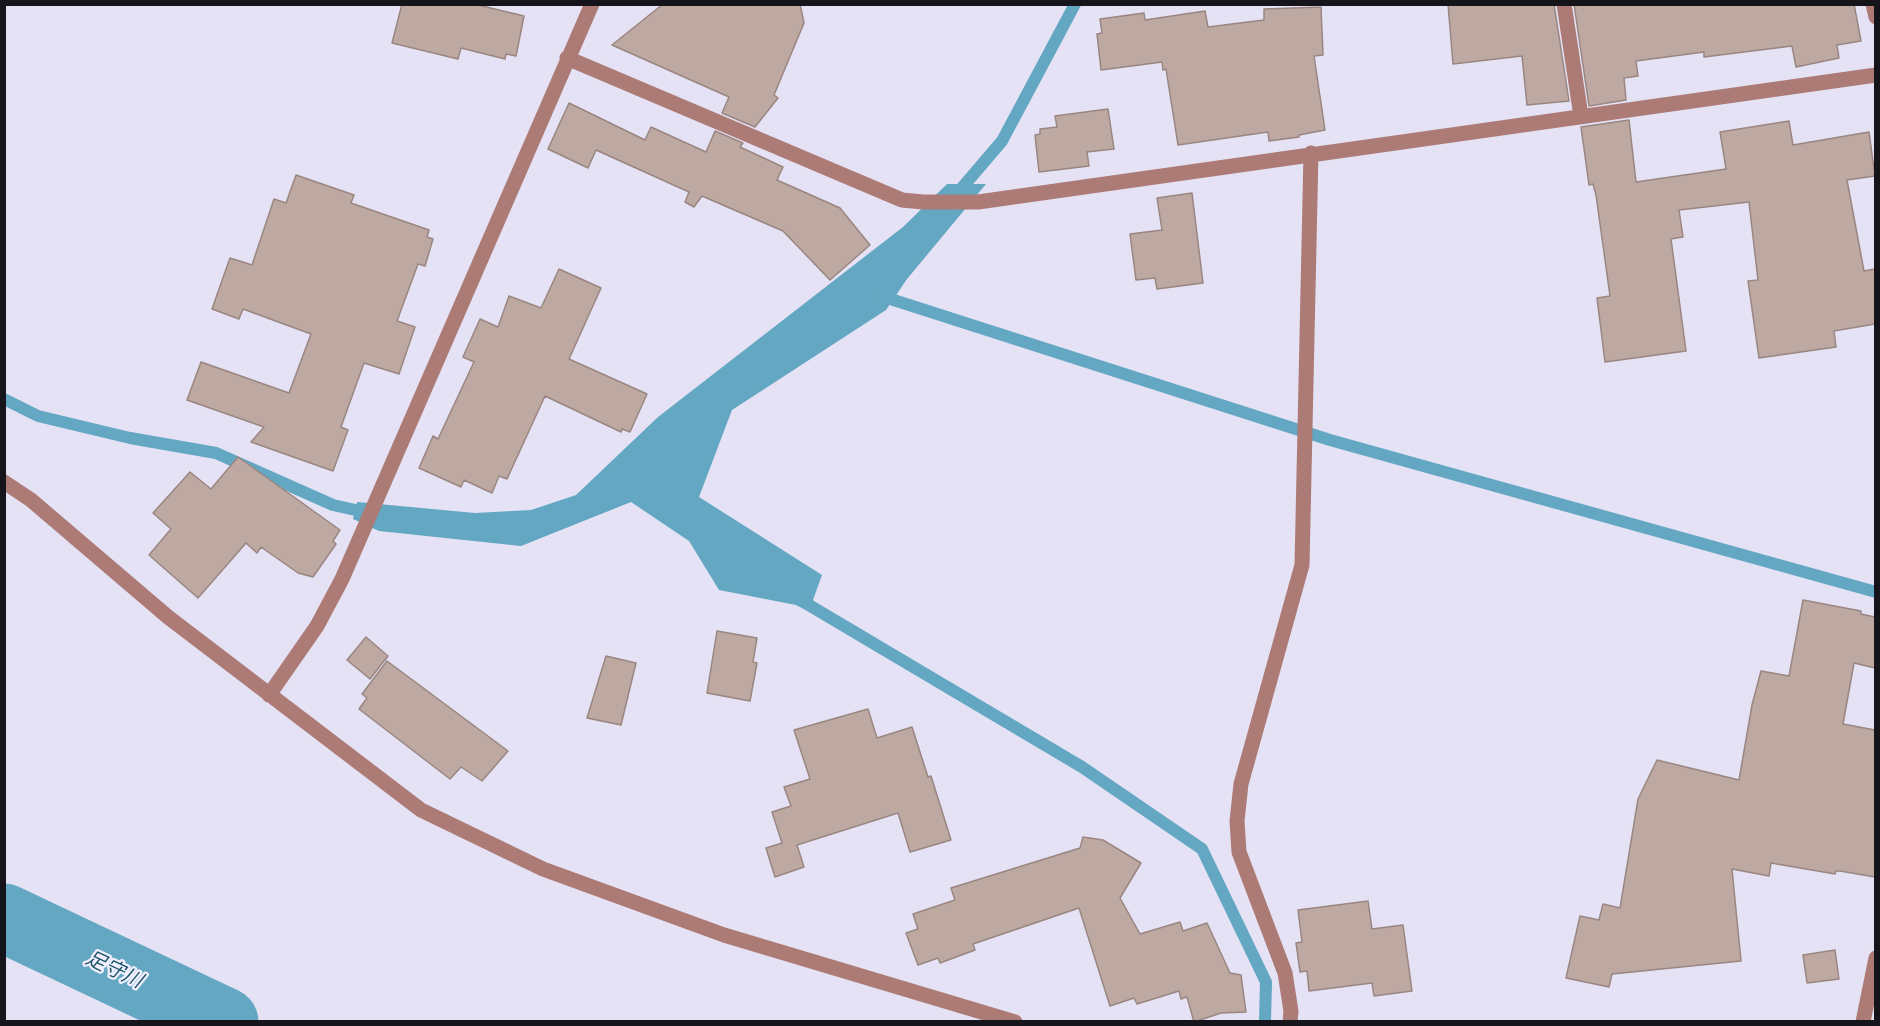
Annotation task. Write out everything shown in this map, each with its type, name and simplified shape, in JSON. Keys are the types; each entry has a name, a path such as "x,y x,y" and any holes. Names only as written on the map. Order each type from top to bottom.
{"street":[{"path":"269,695 317,626 342,579 592,4"},
{"path":"1564,4 1581,116"},
{"path":"1873,4 1875,17"},
{"path":"567,58 902,200 923,202 978,202 1311,153 1875,75"},
{"path":"1290,1022 1291,1011 1285,973 1239,852 1237,821 1241,784 1302,565 1311,153"},
{"path":"4,482 31,500 168,617 421,810 543,869 724,935 1015,1022"},
{"path":"1863,1022 1875,958"}],"water":[{"path":"947,184 986,184 907,279 886,310 732,410 699,497 822,575 809,611 796,605 719,590 689,541 631,502 521,546 379,531 353,519 357,502 475,513 531,510 576,495 658,417 903,227"}],"building":[{"path":"402,4 474,4 524,16 516,56 506,54 505,59 461,48 458,59 392,43"},
{"path":"663,4 800,4 804,23 774,95 778,98 755,127 722,113 729,97 612,45"},
{"path":"1448,4 1554,4 1569,101 1527,105 1522,56 1453,64"},
{"path":"1574,4 1854,4 1861,41 1837,45 1839,58 1796,67 1792,46 1704,57 1704,52 1636,61 1638,76 1624,78 1626,100 1589,106"},
{"path":"1321,7 1323,55 1314,56 1325,130 1299,135 1299,137 1269,141 1268,132 1178,145 1166,69 1163,70 1162,62 1101,70 1097,34 1102,33 1100,19 1144,13 1145,20 1205,11 1208,27 1264,20 1264,9"},
{"path":"569,103 645,140 651,127 706,152 715,131 743,143 740,147 783,167 777,180 840,208 870,245 830,280 783,231 702,196 694,207 685,202 689,192 596,150 588,168 548,149"},
{"path":"1108,109 1114,149 1087,152 1089,166 1039,172 1035,135 1040,134 1040,129 1057,127 1055,116"},
{"path":"1629,120 1636,182 1726,169 1720,132 1789,121 1793,145 1869,132 1875,176 1847,180 1864,271 1875,269 1875,324 1834,331 1836,347 1759,358 1748,281 1758,280 1749,202 1679,210 1683,237 1671,239 1686,351 1605,362 1597,298 1610,296 1596,195 1593,184 1589,185 1581,127"},
{"path":"296,175 354,195 351,203 429,230 427,237 433,239 425,266 418,264 397,321 415,327 399,374 364,363 341,427 348,430 333,471 251,442 264,427 187,400 201,362 289,393 311,334 243,309 239,319 212,309 230,258 252,265 274,199 286,203"},
{"path":"1192,193 1203,283 1157,289 1155,278 1136,280 1130,234 1162,230 1157,198"},
{"path":"559,269 601,288 569,359 647,394 630,432 622,429 621,432 545,396 507,479 499,476 492,493 464,480 461,487 419,468 433,436 438,439 474,362 463,357 480,319 498,327 509,296 541,308"},
{"path":"238,457 340,530 333,541 336,544 313,577 298,573 261,547 257,553 246,543 198,598 149,555 171,529 153,513 190,472 211,489"},
{"path":"1803,600 1861,611 1861,614 1875,617 1875,668 1854,663 1843,724 1875,730 1875,877 1840,871 1836,871 1835,874 1771,863 1769,876 1732,869 1741,961 1612,974 1609,987 1566,978 1580,916 1599,920 1603,904 1620,908 1638,799 1657,760 1739,780 1752,705 1761,671 1789,676"},
{"path":"717,631 757,638 753,662 757,663 750,701 707,693"},
{"path":"366,637 388,656 370,679 347,660"},
{"path":"606,656 636,663 621,725 587,718"},
{"path":"387,661 508,751 482,781 461,767 450,779 359,709 367,698 362,694"},
{"path":"868,709 877,738 912,727 928,777 931,776 951,840 910,852 898,813 797,845 804,867 775,877 766,848 782,843 772,812 791,806 784,787 810,779 794,730"},
{"path":"1083,837 1103,840 1141,863 1120,898 1140,934 1180,922 1183,931 1207,923 1230,973 1241,975 1246,1012 1221,1013 1194,1022 1187,997 1181,999 1179,991 1137,1004 1134,998 1110,1006 1079,908 973,944 975,950 940,963 938,958 918,965 906,933 918,929 913,914 955,900 951,888 1080,848"},
{"path":"1368,901 1372,929 1403,925 1412,991 1374,996 1372,983 1309,991 1307,971 1300,972 1296,943 1302,942 1298,910"},
{"path":"1835,950 1839,979 1807,983 1803,955"}],"waterway":[{"path":"955,196 1002,141 1075,4"},
{"path":"878,295 1330,440 1876,592"},
{"path":"4,399 38,416 130,438 216,453 333,505 369,513"},
{"path":"797,598 1082,767 1202,849 1266,982 1265,1022"},
{"name":"足守川","path":"4,918 224,1022"}]}
